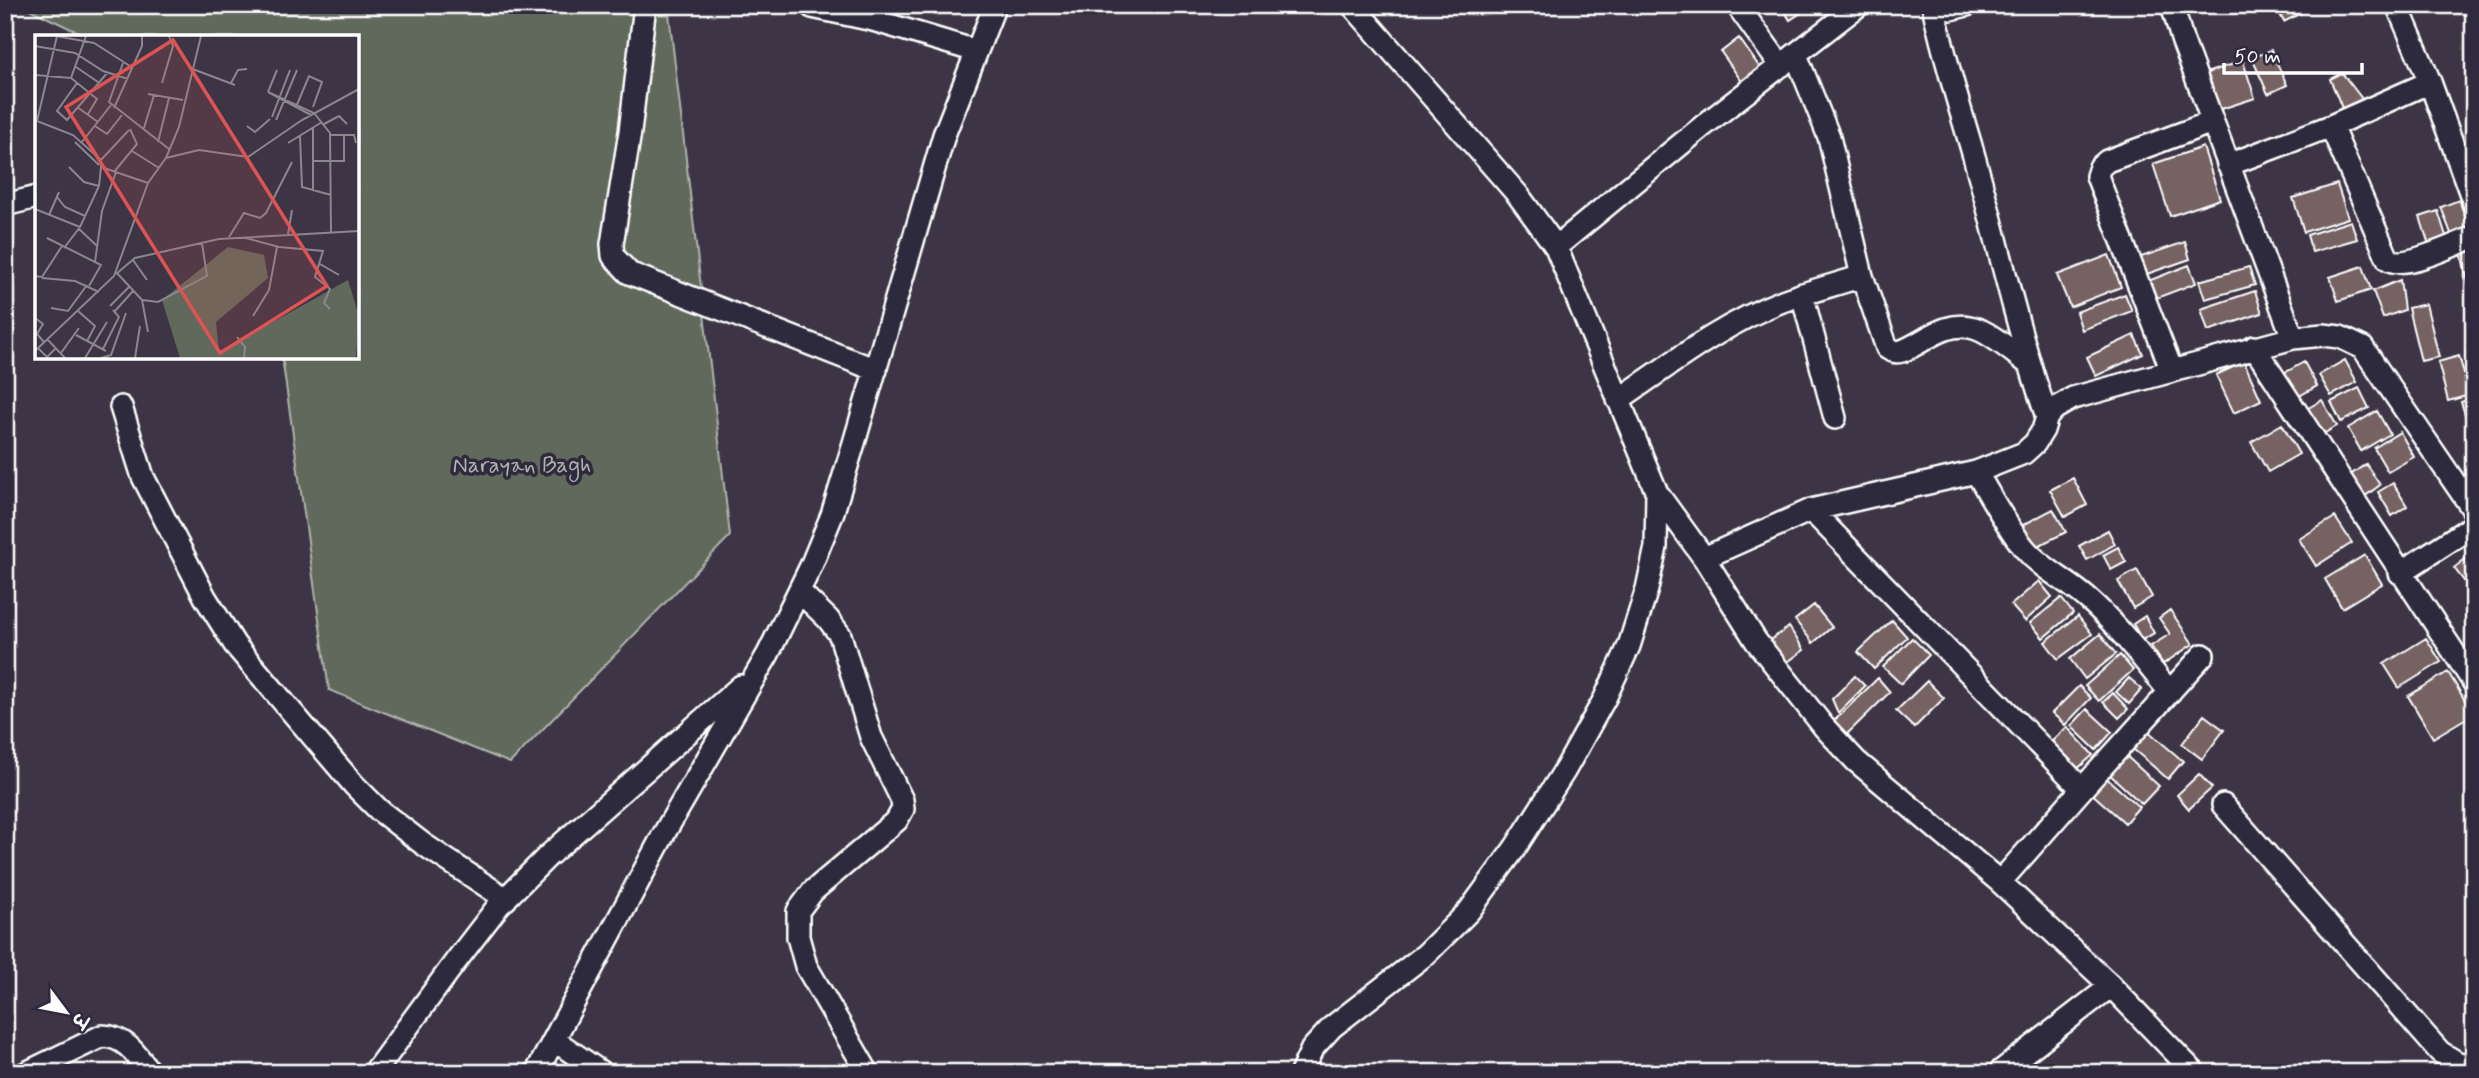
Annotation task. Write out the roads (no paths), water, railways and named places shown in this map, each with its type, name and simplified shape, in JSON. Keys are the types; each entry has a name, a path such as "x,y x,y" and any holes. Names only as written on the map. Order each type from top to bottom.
{"street":[{"path":"645,5 630,132 611,244 613,256 629,273 876,370"},
{"path":"536,1073 666,830 756,674 799,592 832,515 932,172 995,5"},
{"path":"1352,5 1518,195 1556,247 1657,493 1704,558 1756,641 1824,727 1856,761 2000,883 2110,986 2195,1073"},
{"path":"1737,5 1788,60 1829,138 1862,276 1884,341 1894,352 1902,351 1948,328 1976,328 2029,364"},
{"path":"1556,247 1859,5"},
{"path":"1933,5 1943,56 1975,159 2029,364 2047,417"},
{"path":"1939,5 1951,9 1967,5"},
{"path":"2172,5 2293,338"},
{"path":"2397,5 2430,82 2474,203"},
{"path":"812,7 873,20 976,51"},
{"path":"2228,165 2331,126 2430,82"},
{"path":"2172,371 2097,176 2100,167 2107,161 2213,122"},
{"path":"2331,126 2392,262 2405,262 2474,237"},
{"path":"5,205 35,198"},
{"path":"1618,400 1709,338 1757,312 1802,294 1862,276"},
{"path":"1802,294 1835,418"},
{"path":"1704,558 1811,510 1976,472 2024,453 2035,443 2047,417 2073,398 2254,347 2293,338 2323,335 2340,337 2363,348 2474,511"},
{"path":"2254,347 2400,573 2467,662 2474,684"},
{"path":"121,407 143,477 205,597 235,645 354,785 379,810 424,845 506,899"},
{"path":"1976,472 2026,550 2042,566 2101,611 2170,692"},
{"path":"1301,1073 1312,1049 1332,1027 1426,954 1469,911 1515,848 1564,770 1605,698 1629,646 1647,590 1656,547 1657,493"},
{"path":"1811,510 2082,789"},
{"path":"2400,573 2474,525"},
{"path":"799,592 828,619 840,635 867,725 902,800 903,809 897,820 813,891 797,911 798,937 806,966 868,1073"},
{"path":"2000,883 2203,656"},
{"path":"374,1073 456,961 506,899 548,856 756,674"},
{"path":"2223,805 2440,1052 2460,1065 2474,1061"},
{"path":"2001,1071 2110,986"},
{"path":"26,1073 102,1036 114,1036 127,1045 150,1073"},
{"path":"554,1040 602,1073"}],"park label":[{"name":"Narayan Bagh","path":"522,466"}]}
